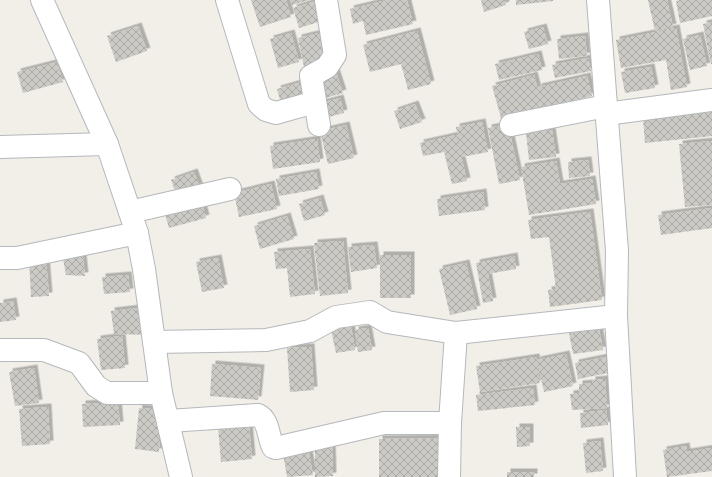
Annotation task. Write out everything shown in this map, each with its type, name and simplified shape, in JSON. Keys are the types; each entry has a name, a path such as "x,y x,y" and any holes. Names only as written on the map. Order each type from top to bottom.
{"street":[{"path":"42,0 107,144 137,233 144,269 161,393 182,477"},
{"path":"227,0 259,104 266,110 276,113 314,102"},
{"path":"319,125 314,102 311,76 327,67 335,55 326,0"},
{"path":"598,0 617,251 616,316 625,477"},
{"path":"511,125 606,110 712,100"},
{"path":"0,147 107,144"},
{"path":"130,212 230,189"},
{"path":"0,258 17,258 137,233"},
{"path":"154,342 266,340 310,331 336,317 370,312 387,322 456,333 616,316"},
{"path":"449,477 450,423 456,333"},
{"path":"0,350 44,350 79,363 96,386 107,393 161,393"},
{"path":"168,421 258,414 265,421 270,442 273,447 276,448 384,423 450,423"}],"building":[{"path":"251,0 286,0 291,17 260,27"},
{"path":"290,0 309,0 292,5"},
{"path":"319,0 325,20 299,28 293,8"},
{"path":"387,0 407,0 413,24 366,35 363,21 353,24 350,9"},
{"path":"481,0 505,0 506,5 484,12"},
{"path":"516,0 553,0 553,1 516,5"},
{"path":"648,0 667,0 673,27 655,31"},
{"path":"712,0 712,16 680,23 676,1"},
{"path":"712,22 712,64 711,64 703,24"},
{"path":"138,26 147,51 116,62 107,36"},
{"path":"543,27 548,44 529,49 524,32"},
{"path":"676,28 687,87 671,90 666,60 621,68 616,40"},
{"path":"417,31 431,84 408,90 401,64 370,72 363,45"},
{"path":"291,33 299,62 278,68 270,39"},
{"path":"319,33 326,62 304,67 298,38"},
{"path":"700,35 707,66 690,70 683,39"},
{"path":"585,36 587,56 559,59 557,39"},
{"path":"538,54 542,70 499,80 495,64"},
{"path":"588,58 591,71 555,78 552,65"},
{"path":"57,62 63,82 23,93 17,72"},
{"path":"651,67 655,88 625,93 621,72"},
{"path":"336,72 343,93 322,99 316,78"},
{"path":"534,75 541,102 538,87 587,76 592,96 501,118 492,86"},
{"path":"305,81 310,99 282,106 277,89"},
{"path":"340,98 344,113 321,119 317,104"},
{"path":"415,104 422,122 400,129 394,111"},
{"path":"712,111 712,136 645,143 643,118"},
{"path":"482,122 488,152 462,157 456,127"},
{"path":"508,124 520,180 499,184 488,128"},
{"path":"346,125 354,158 328,164 320,131"},
{"path":"552,130 556,157 529,160 526,133"},
{"path":"456,135 467,181 452,184 444,152 423,156 420,143"},
{"path":"317,139 320,162 273,169 270,146"},
{"path":"712,141 712,205 685,207 679,144"},
{"path":"588,160 590,176 569,178 568,162"},
{"path":"556,161 560,184 592,179 596,204 529,215 521,167"},
{"path":"194,172 201,191 178,199 171,180"},
{"path":"316,172 319,189 279,196 276,179"},
{"path":"271,184 277,209 239,217 234,193"},
{"path":"483,192 485,210 439,216 437,199"},
{"path":"320,198 325,215 304,221 299,204"},
{"path":"201,199 206,218 169,228 165,214"},
{"path":"712,208 712,228 661,235 658,215"},
{"path":"590,212 602,300 550,307 548,290 556,289 549,237 531,239 528,220"},
{"path":"287,216 294,239 260,249 254,226"},
{"path":"343,241 348,293 320,296 314,243"},
{"path":"374,245 377,268 351,272 348,247"},
{"path":"82,248 85,276 66,275 62,253"},
{"path":"310,249 315,294 290,297 287,268 276,269 274,252"},
{"path":"380,255 411,255 411,298 380,298"},
{"path":"514,256 516,269 488,274 493,301 483,303 476,263"},
{"path":"218,258 224,288 202,292 196,262"},
{"path":"46,259 49,296 31,297 29,260"},
{"path":"466,263 477,309 450,315 439,269"},
{"path":"128,275 130,292 104,294 102,277"},
{"path":"13,301 16,320 0,322 0,303"},
{"path":"146,307 150,335 114,334 111,311"},
{"path":"351,326 355,350 336,353 331,330"},
{"path":"368,328 372,350 358,352 355,330"},
{"path":"599,329 603,350 573,354 569,333"},
{"path":"122,336 125,368 101,370 97,339"},
{"path":"311,347 314,390 290,392 287,348"},
{"path":"566,354 573,386 544,392 537,360"},
{"path":"536,357 540,383 480,392 476,366"},
{"path":"605,357 608,373 578,379 575,363"},
{"path":"212,364 261,368 258,400 210,396"},
{"path":"34,368 39,403 15,406 9,372"},
{"path":"605,379 607,408 572,410 570,394 579,393 579,384 592,383 592,380"},
{"path":"533,388 535,405 478,411 476,395"},
{"path":"118,402 120,425 83,427 82,404"},
{"path":"48,407 50,444 22,446 19,409"},
{"path":"139,408 162,410 159,452 135,449"},
{"path":"606,410 608,425 581,428 580,413"},
{"path":"249,425 252,459 221,462 218,427"},
{"path":"516,427 530,427 530,446 517,447"},
{"path":"448,438 448,477 379,477 379,439"},
{"path":"600,441 603,471 586,473 583,443"},
{"path":"315,444 332,444 333,476 315,477"},
{"path":"686,446 687,452 712,448 712,471 667,477 663,450"},
{"path":"308,448 313,475 287,477 283,453"},
{"path":"507,472 534,472 534,477 507,477"}]}
